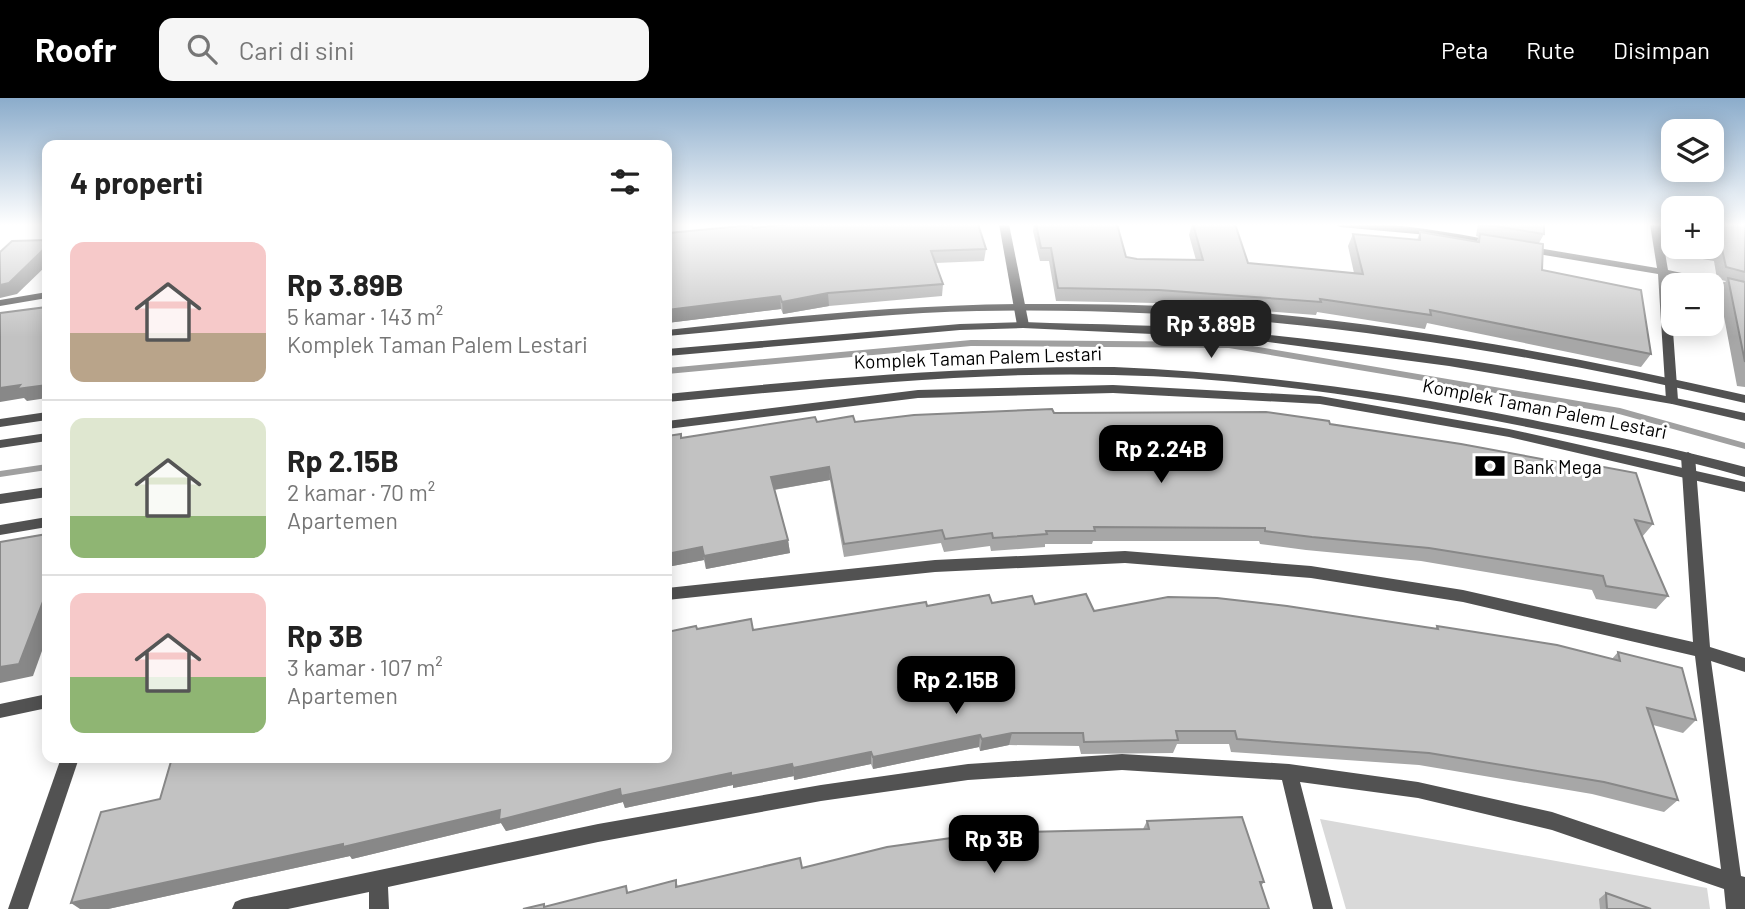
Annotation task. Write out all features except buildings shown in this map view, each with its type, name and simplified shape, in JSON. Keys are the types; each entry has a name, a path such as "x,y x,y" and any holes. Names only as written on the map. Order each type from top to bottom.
{"street":[{"path":"1011,262 1023,325"},
{"path":"1610,262 1745,290"},
{"path":"1661,262 1672,400"},
{"path":"0,303 42,296"},
{"path":"672,333 829,317 1019,307 1221,313 1434,339 1672,382 1745,400"},
{"name":"Komplek Taman Palem Lestari","path":"672,353 960,327 1023,325 1239,335 1449,362 1672,400 1745,417"},
{"name":"Komplek Taman Palem Lestari","path":"672,398 915,374 1114,371 1251,380 1344,389 1462,409 1689,456 1745,472"},
{"path":"915,374 918,394"},
{"path":"672,424 918,394 1113,389 1320,400 1508,433 1745,487"},
{"path":"0,423 42,417"},
{"path":"0,444 42,438"},
{"path":"1689,456 1702,651 1738,884 1736,909"},
{"path":"0,499 42,493"},
{"path":"0,530 42,523"},
{"path":"672,593 935,566 1125,557 1311,572 1450,594 1702,651 1745,665"},
{"path":"0,711 42,702"},
{"path":"242,909 612,831 821,793 968,772 1122,762 1289,772 1418,790 1552,821 1738,884"},
{"path":"18,909 68,763"},
{"path":"1289,772 1322,909"},
{"path":"378,879 379,909"}],"shaded area":[{"path":"1320,819 1707,888 1710,909 1346,909"}],"waterway":[{"path":"672,371 971,343 1229,345 1620,411 1745,446"},
{"path":"0,474 42,468"}],"place":[{"name":"Bank Mega","path":"1490,466"}]}
